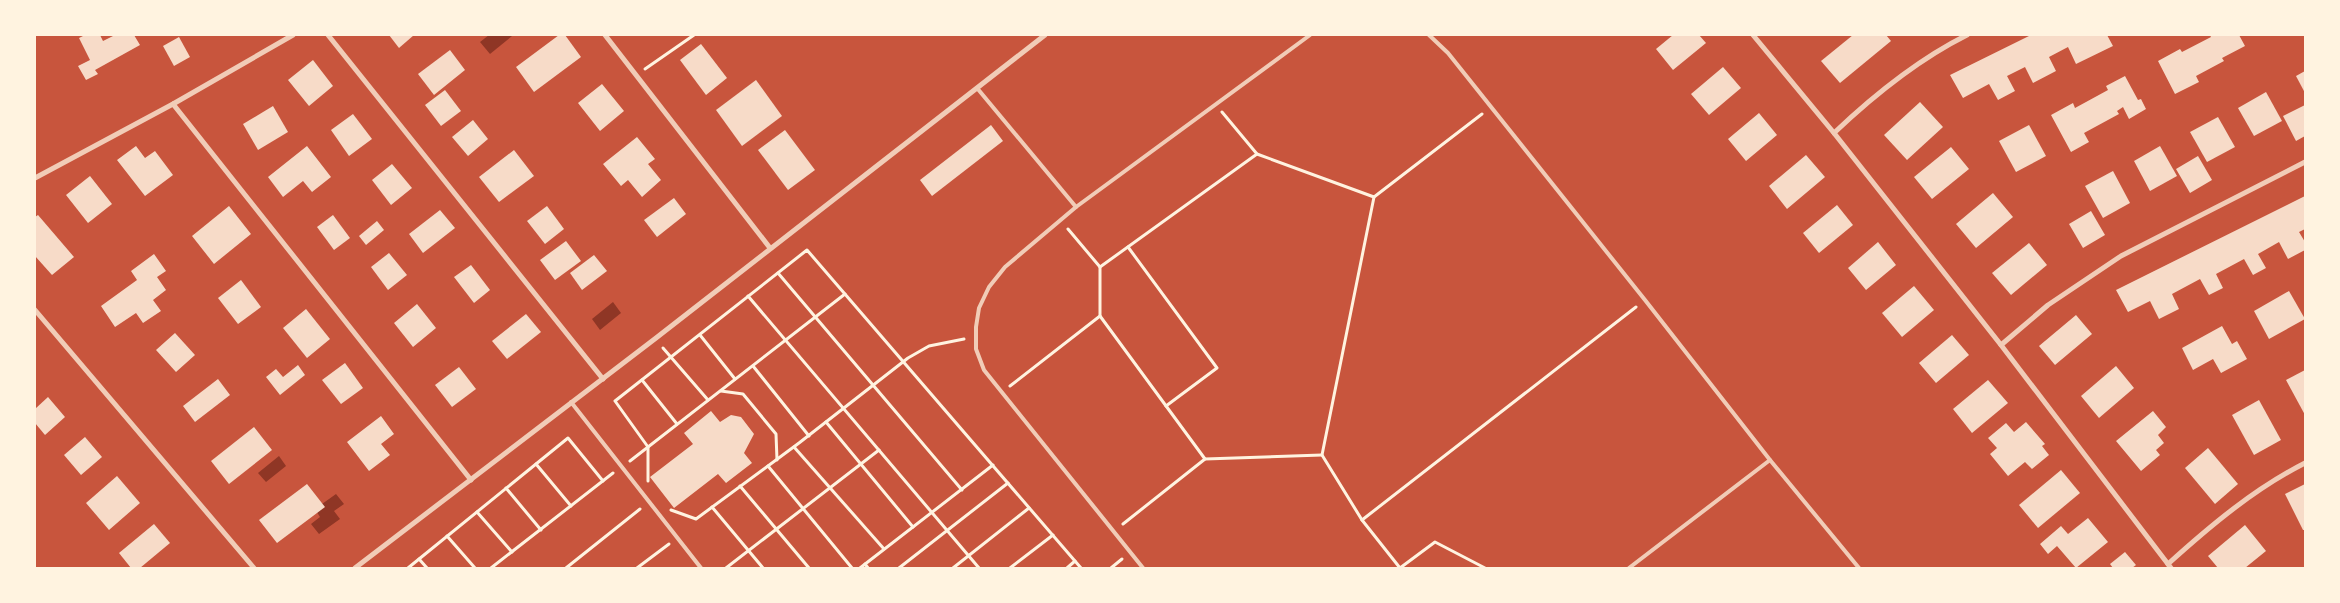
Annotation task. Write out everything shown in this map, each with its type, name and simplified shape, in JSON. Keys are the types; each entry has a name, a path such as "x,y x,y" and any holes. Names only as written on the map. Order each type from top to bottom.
{"street":[{"path":"35,178 173,104 293,35"},
{"path":"328,35 603,379"},
{"path":"606,35 770,248"},
{"path":"355,568 603,379 1045,35"},
{"path":"1753,35 1834,133 2001,344 2169,566 2204,532 2252,495 2305,463"},
{"path":"1834,133 1902,74 1967,35"},
{"path":"173,104 471,480"},
{"path":"2001,344 2048,305 2121,256 2305,162"},
{"path":"35,310 254,568"}],"lane":[{"path":"1143,568 984,370 976,350 979,308 989,287 1005,267 1076,207 1217,106 1310,35"},
{"path":"1429,35 1448,53 1770,460 1859,568"},
{"path":"977,88 1076,207"},
{"path":"571,402 702,568"},
{"path":"1629,568 1770,460"}],"path":[{"path":"637,75 694,35"},
{"path":"1217,106 1257,154 1374,197"},
{"path":"1485,568 1435,542 1400,568 1362,520 1322,455 1374,197 1491,108"},
{"path":"1100,267 1257,154"},
{"path":"1061,220 1100,267 1100,316 1204,459"},
{"path":"1128,247 1217,368 1166,406"},
{"path":"649,502 648,447 615,401 807,250 1081,568"},
{"path":"778,273 962,490"},
{"path":"491,568 845,294"},
{"path":"748,296 979,568"},
{"path":"1362,520 1645,300"},
{"path":"1002,392 1100,316"},
{"path":"700,334 735,379"},
{"path":"649,502 696,519 809,436 904,362 929,346 953,340 976,338"},
{"path":"671,357 708,400"},
{"path":"753,366 809,436"},
{"path":"642,380 677,424"},
{"path":"720,391 743,394 776,434 777,460"},
{"path":"826,422 914,527"},
{"path":"408,568 568,438 603,481"},
{"path":"794,447 884,549"},
{"path":"726,568 879,450"},
{"path":"1114,531 1204,459 1322,455"},
{"path":"536,464 571,506"},
{"path":"860,568 993,465"},
{"path":"768,466 852,568"},
{"path":"899,568 1008,483"},
{"path":"740,486 808,568"},
{"path":"506,488 541,530"},
{"path":"566,568 649,502"},
{"path":"712,507 763,568"},
{"path":"953,568 1029,508"},
{"path":"477,512 512,552"},
{"path":"1010,568 1053,535"},
{"path":"447,536 475,568"},
{"path":"638,568 677,538"},
{"path":"419,559 427,568"},
{"path":"1067,568 1076,561"},
{"path":"865,564 868,568"}],"shaded area":[{"path":"489,35 512,36 490,54 480,42"},
{"path":"613,302 621,313 600,330 592,319"},
{"path":"279,456 286,466 266,482 258,473"},
{"path":"336,494 344,504 334,511 340,519 319,534 311,524 320,517 315,509"}],"building":[{"path":"85,35 100,35 103,41 115,35 134,35 140,45 95,70 98,74 86,80 78,66 90,60 79,38"},
{"path":"389,35 414,35 399,48"},
{"path":"559,35 565,35 581,57 534,92 516,67"},
{"path":"1673,35 1699,35 1706,43 1673,70 1656,49"},
{"path":"1853,35 1886,35 1891,41 1840,83 1821,61"},
{"path":"2031,35 2107,35 2113,46 2076,64 2068,47 2049,57 2056,71 2033,83 2025,67 2007,76 2015,91 1998,100 1989,84 1963,98 1950,75"},
{"path":"2210,35 2239,35 2245,46 2222,58 2224,61 2196,76 2199,82 2175,94 2158,61 2180,49 2182,52 2211,37"},
{"path":"179,37 190,57 174,66 163,46"},
{"path":"701,44 727,78 706,95 680,60"},
{"path":"450,50 465,70 434,95 418,74"},
{"path":"313,60 333,86 309,106 288,80"},
{"path":"1723,67 1741,88 1709,115 1691,94"},
{"path":"2305,71 2305,93 2296,76"},
{"path":"2125,76 2138,100 2141,99 2146,109 2129,119 2123,107 2117,111 2119,114 2084,133 2089,142 2071,152 2051,115 2073,103 2075,108 2108,90 2106,86"},
{"path":"756,80 782,116 742,146 716,110"},
{"path":"602,84 624,111 600,131 578,103"},
{"path":"445,90 461,111 441,126 425,105"},
{"path":"2266,92 2282,121 2254,136 2238,108"},
{"path":"1920,102 1943,127 1907,160 1884,135"},
{"path":"2305,105 2305,136 2296,141 2283,116"},
{"path":"273,106 288,132 258,150 243,124"},
{"path":"1759,113 1777,135 1746,161 1728,139"},
{"path":"353,114 372,139 349,156 331,130"},
{"path":"2218,117 2235,147 2207,162 2190,132"},
{"path":"473,120 488,139 468,156 452,137"},
{"path":"991,125 1003,141 932,196 920,180"},
{"path":"2029,125 2046,156 2016,172 1999,141"},
{"path":"785,130 815,170 788,190 758,150"},
{"path":"637,137 655,159 648,164 661,180 642,197 628,180 621,186 603,164"},
{"path":"136,146 145,158 155,151 173,175 145,196 117,160"},
{"path":"307,146 331,177 312,192 303,181 283,197 268,177"},
{"path":"2160,146 2177,176 2150,191 2134,161"},
{"path":"1951,147 1969,169 1932,199 1914,177"},
{"path":"514,150 534,176 499,202 479,177"},
{"path":"1806,155 1825,177 1787,209 1769,186"},
{"path":"2198,156 2212,180 2190,193 2176,169"},
{"path":"392,164 412,188 391,205 372,180"},
{"path":"2113,171 2130,203 2103,218 2085,186"},
{"path":"90,176 112,204 88,223 66,195"},
{"path":"1993,193 2013,217 1976,248 1956,224"},
{"path":"2305,196 2305,229 2299,232 2305,242 2305,250 2288,259 2279,242 2258,254 2266,268 2253,275 2244,259 2216,274 2223,288 2209,295 2200,279 2172,294 2179,309 2159,319 2150,301 2128,312 2116,290"},
{"path":"674,198 686,214 657,237 644,220"},
{"path":"1837,205 1853,225 1819,253 1803,233"},
{"path":"229,206 251,234 214,264 192,236"},
{"path":"547,206 564,229 545,244 527,221"},
{"path":"440,210 455,228 423,253 409,234"},
{"path":"2091,211 2105,235 2083,248 2069,224"},
{"path":"38,215 74,257 52,275 35,256 35,217"},
{"path":"333,215 350,238 334,250 317,227"},
{"path":"377,221 384,230 366,245 359,236"},
{"path":"566,241 581,261 555,280 540,260"},
{"path":"1878,242 1896,265 1866,290 1848,268"},
{"path":"2029,243 2047,265 2011,295 1992,273"},
{"path":"389,253 407,275 388,290 371,267"},
{"path":"154,254 166,271 157,277 166,290 153,300 161,311 143,323 136,313 115,327 101,306 137,280 131,271"},
{"path":"594,255 607,271 582,290 570,273"},
{"path":"471,265 490,290 474,303 454,277"},
{"path":"241,280 261,307 238,324 218,298"},
{"path":"1914,286 1934,310 1902,337 1882,313"},
{"path":"2289,291 2305,319 2269,339 2254,311"},
{"path":"417,304 436,328 413,347 394,323"},
{"path":"306,309 330,339 307,358 283,328"},
{"path":"526,314 541,332 507,359 492,341"},
{"path":"2076,315 2092,334 2055,365 2039,346"},
{"path":"2222,326 2232,344 2237,341 2247,359 2221,373 2213,359 2193,370 2182,348"},
{"path":"175,333 195,355 176,372 156,350"},
{"path":"1952,335 1969,355 1936,383 1919,363"},
{"path":"345,363 363,388 341,404 322,380"},
{"path":"298,365 305,375 280,395 266,377 276,369 283,377"},
{"path":"2116,366 2134,388 2099,418 2081,396"},
{"path":"459,367 476,389 452,407 435,385"},
{"path":"2305,370 2305,415 2286,380"},
{"path":"218,379 230,395 195,422 183,406"},
{"path":"1988,380 2008,403 1972,433 1953,409"},
{"path":"48,397 65,417 45,435 35,423 35,409"},
{"path":"2259,400 2281,440 2254,455 2232,415"},
{"path":"711,411 720,422 731,415 741,417 754,434 744,453 752,463 726,483 718,474 674,508 650,477 693,444 684,433"},
{"path":"2153,411 2166,427 2158,435 2164,443 2156,450 2160,455 2141,471 2116,441"},
{"path":"381,416 394,434 381,444 390,455 369,471 347,442"},
{"path":"2026,422 2045,444 2042,446 2049,455 2032,469 2025,462 2008,476 1990,454 1997,448 1988,438 2006,423 2014,432"},
{"path":"254,427 272,450 229,484 211,461"},
{"path":"85,437 102,457 81,475 64,455"},
{"path":"2208,448 2238,484 2215,504 2185,468"},
{"path":"2061,470 2080,493 2038,528 2019,505"},
{"path":"117,476 140,503 109,530 86,503"},
{"path":"307,484 325,507 277,543 259,520"},
{"path":"2305,484 2305,530 2303,530 2285,494"},
{"path":"2088,518 2108,542 2076,568 2057,546 2048,554 2040,544 2061,526 2068,534"},
{"path":"154,524 170,543 140,568 131,568 119,553"},
{"path":"2245,525 2266,551 2245,568 2218,568 2208,556"},
{"path":"2125,552 2136,565 2132,568 2113,568 2110,564"}]}
